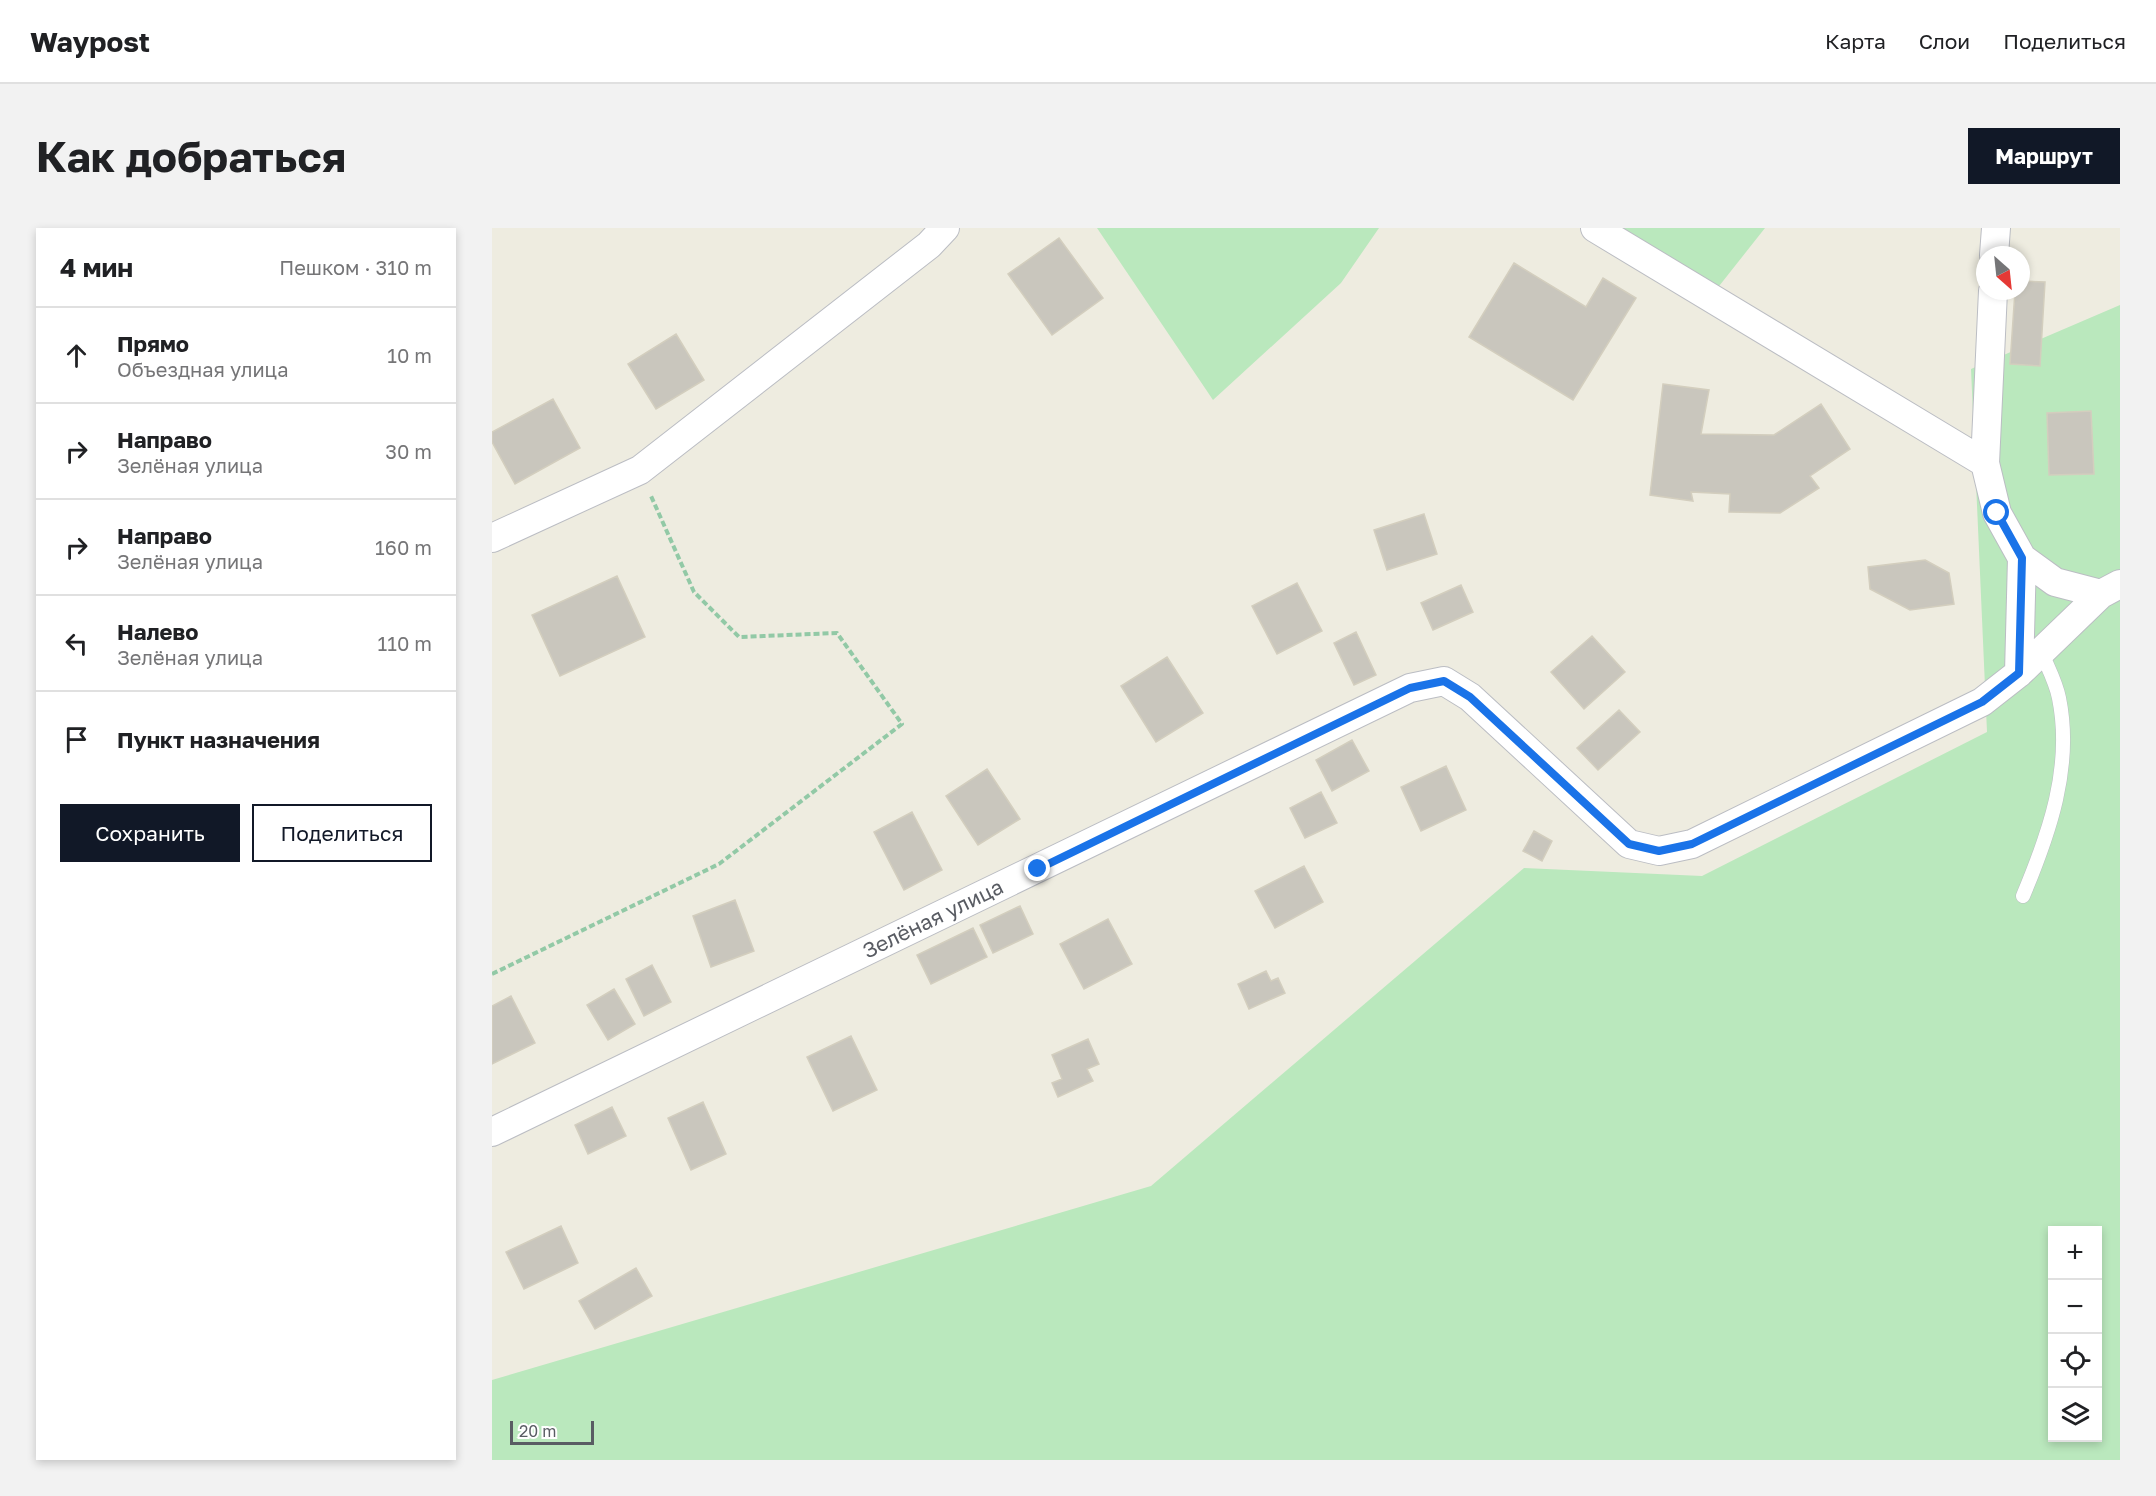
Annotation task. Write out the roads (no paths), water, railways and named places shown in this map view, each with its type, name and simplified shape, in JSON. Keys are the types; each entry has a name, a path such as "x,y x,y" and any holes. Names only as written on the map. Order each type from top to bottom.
{"street":[{"path":"492,538 640,470 929,245 945,228"},
{"path":"1595,228 1985,463"},
{"path":"1995,246 1996,228"},
{"path":"1992,300 1985,463 1997,513 2022,558 2055,582 2110,589"},
{"path":"2019,673 2022,558"},
{"name":"Зелёная улица","path":"492,1132 1410,688 1444,681 1470,697 1629,844 1659,851 1692,844 1982,702 2019,673 2110,589"}],"lane":[{"path":"2024,896 2045,843 2059,789 2064,735 2059,696 2041,651"}]}
